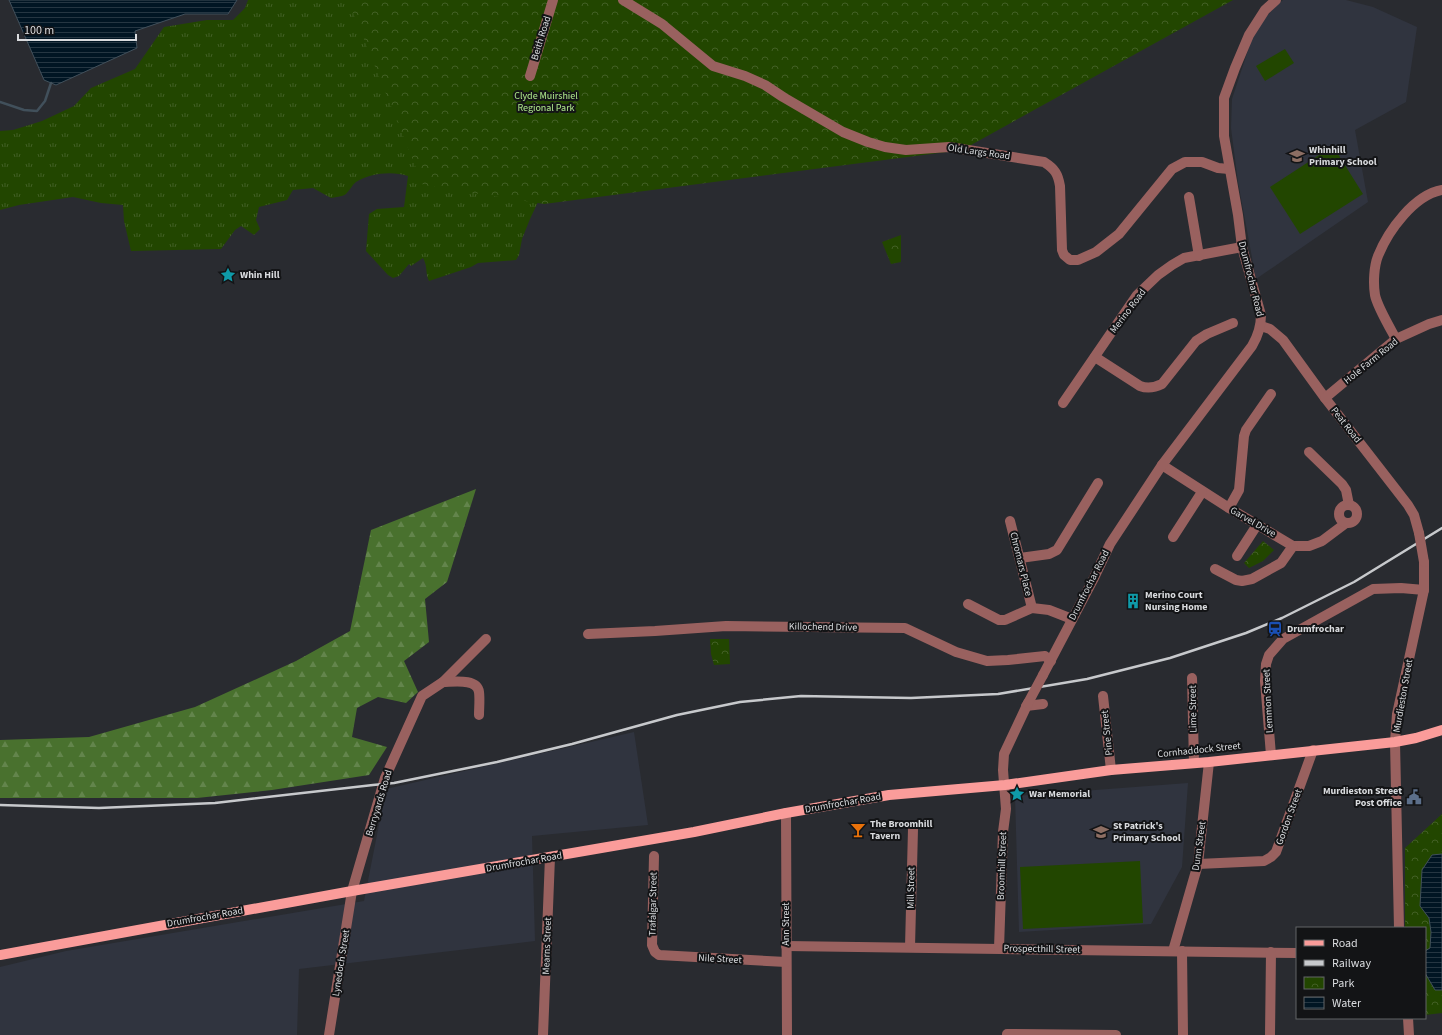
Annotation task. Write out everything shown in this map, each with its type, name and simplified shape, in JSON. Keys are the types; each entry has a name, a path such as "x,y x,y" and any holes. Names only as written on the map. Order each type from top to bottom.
{"main road":[{"name":"Cornhaddock Street","path":"1005,785 1111,770 1209,762 1395,742 1416,738 1442,730"},
{"name":"Drumfrochar Road","path":"0,954 694,832 786,813 889,795 1005,785"}],"street":[{"name":"Beith Road","path":"530,76 553,0"},
{"name":"Old Largs Road","path":"623,0 662,24 712,66 745,76 765,85 843,132 868,142 885,148 906,150 949,146 1044,162 1053,167 1059,177 1060,186 1062,250 1064,255 1070,260 1078,260 1096,252 1119,234 1172,169 1185,162 1202,162 1218,168 1229,169"},
{"name":"Drumfrochar Road","path":"1005,785 1003,770 1004,754 1027,704 1051,661 1110,544 1162,465 1258,336 1261,326 1261,315 1242,247 1224,136 1224,98 1234,68 1249,35 1265,10 1276,0"},
{"path":"1396,339 1376,296 1375,275 1378,256 1393,228 1412,206 1424,198 1442,190"},
{"path":"1189,196 1199,256"},
{"name":"Merino Road","path":"1063,403 1137,295 1158,275 1184,258 1242,247"},
{"name":"Hole Farm Road","path":"1325,398 1396,339 1429,324 1442,320"},
{"path":"1095,357 1140,386 1156,388 1162,384 1196,341 1207,334 1233,323"},
{"name":"Peat Road","path":"1261,326 1270,329 1284,340 1325,398 1408,505 1414,515 1424,562"},
{"path":"1229,508 1239,490 1244,436 1246,430 1271,394"},
{"path":"1215,569 1236,580 1242,581 1252,578 1281,563 1293,546 1309,546 1322,541 1346,523 1353,522 1357,516 1356,509 1349,505 1346,490 1342,484 1310,452"},
{"name":"Garvel Drive","path":"1162,465 1202,492 1293,546"},
{"path":"1020,558 1049,554 1057,550 1098,483"},
{"path":"1173,537 1202,492"},
{"name":"Chromars Place","path":"1010,521 1032,608"},
{"path":"1237,556 1257,525"},
{"name":"Murdieston Street","path":"1399,927 1395,742 1398,714 1424,590 1424,562"},
{"name":"Lemmon Street","path":"1271,755 1265,681 1266,664 1269,654 1283,639 1373,590 1401,588 1424,590"},
{"path":"968,604 999,620 1005,620 1032,608 1049,610 1072,619"},
{"name":"Killochend Drive","path":"588,634 655,632 726,626 905,628 956,652 987,661 1044,656 1051,661"},
{"name":"Berryyards Road","path":"352,891 384,778 422,696 443,682 486,639"},
{"name":"Lime Street","path":"1192,678 1194,763"},
{"path":"443,682 469,682 477,687 479,691 479,715"},
{"name":"Pine Street","path":"1103,696 1111,770"},
{"path":"1027,704 1043,704"},
{"name":"Gordon Street","path":"1198,864 1264,861 1271,857 1276,852 1313,750"},
{"name":"Dunn Street","path":"1183,1035 1178,951 1198,864 1209,762"},
{"name":"Broomhill Street","path":"999,948 1003,832 1006,809 1005,785"},
{"name":"Ann Street","path":"786,813 787,1035"},
{"name":"Mill Street","path":"910,947 913,829"},
{"name":"Trafalgar Street","path":"654,856 652,945 654,952"},
{"name":"Mearns Street","path":"543,1035 550,857"},
{"name":"Lynedoch Street","path":"329,1035 352,891"},
{"name":"Prospecthill Street","path":"786,946 1296,953"},
{"name":"Nile Street","path":"654,952 659,955 786,962"},
{"path":"1270,1035 1272,952"},
{"path":"1408,1019 1410,1035"},
{"path":"1007,1034 1116,1035"}],"shaded area":[{"name":"Whinhill Primary School","path":"1283,0 1346,0 1373,7 1417,27 1406,102 1355,130 1368,202 1256,279 1238,182 1231,128 1232,99 1255,29"},
{"path":"634,732 648,825 532,836 535,941 299,969 297,1035 0,1035 0,967 66,951 364,901 386,789"},
{"name":"St Patrick's Primary School","path":"1188,783 1182,867 1151,924 1019,932 1015,796"}],"green space":[{"path":"248,0 548,0 544,189 522,239 519,255 516,260 478,263 471,267 429,281 423,258 411,266 409,264 399,276 393,278 388,275 366,251 369,214 377,209 404,207 408,176 402,174 388,173 362,179 356,182 344,195 331,198 313,188 293,190 287,200 259,207 256,220 260,229 254,235 241,226 235,230 221,249 131,251 124,221 123,205 101,203 73,197 19,205 0,210 0,131 13,130 42,121 74,106 91,88 135,69 164,27 207,20 233,20 245,8"},
{"name":"Clyde Muirshiel Regional Park","path":"348,0 1233,0 962,150 544,204 423,185"},
{"path":"1285,49 1294,63 1265,81 1256,66"},
{"path":"1333,146 1363,194 1300,234 1270,187"},
{"path":"901,235 901,262 891,264 882,242"},
{"path":"476,489 447,582 425,599 429,642 404,661 418,692 406,703 378,697 357,708 352,737 387,747 369,775 272,790 197,798 0,798 0,740 89,737 195,707 296,661 350,631 371,530"},
{"path":"1263,541 1274,550 1263,561 1249,568 1244,563"},
{"path":"710,639 729,639 730,664 714,665 711,654"},
{"path":"1442,814 1442,1013 1426,1015 1426,927 1405,927 1405,848"},
{"path":"1140,861 1143,923 1023,929 1020,867"}],"water":[{"path":"9,0 237,0 228,14 185,14 135,31 137,48 56,85 44,80"},
{"path":"1442,854 1442,990 1435,990 1426,975 1426,950 1430,948 1431,932 1429,918 1420,906 1422,870 1432,855"}],"waterway":[{"path":"0,102 24,110 37,111 45,101 51,83"}],"railway":[{"path":"0,805 99,808 215,803 394,783 497,762 572,744 677,715 740,702 801,696 911,698 998,694 1087,679 1170,658 1246,633 1282,618 1354,582 1442,528"}],"place":[{"name":"Whinhill Primary School","path":"1297,156"},
{"name":"Whin Hill","path":"228,275"},
{"name":"Merino Court Nursing Home","path":"1133,601"},
{"name":"Drumfrochar","path":"1275,629"},
{"name":"War Memorial","path":"1017,794"},
{"name":"Murdieston Street Post Office","path":"1414,797"},
{"name":"The Broomhill Tavern","path":"858,830"},
{"name":"St Patrick's Primary School","path":"1101,832"}]}
